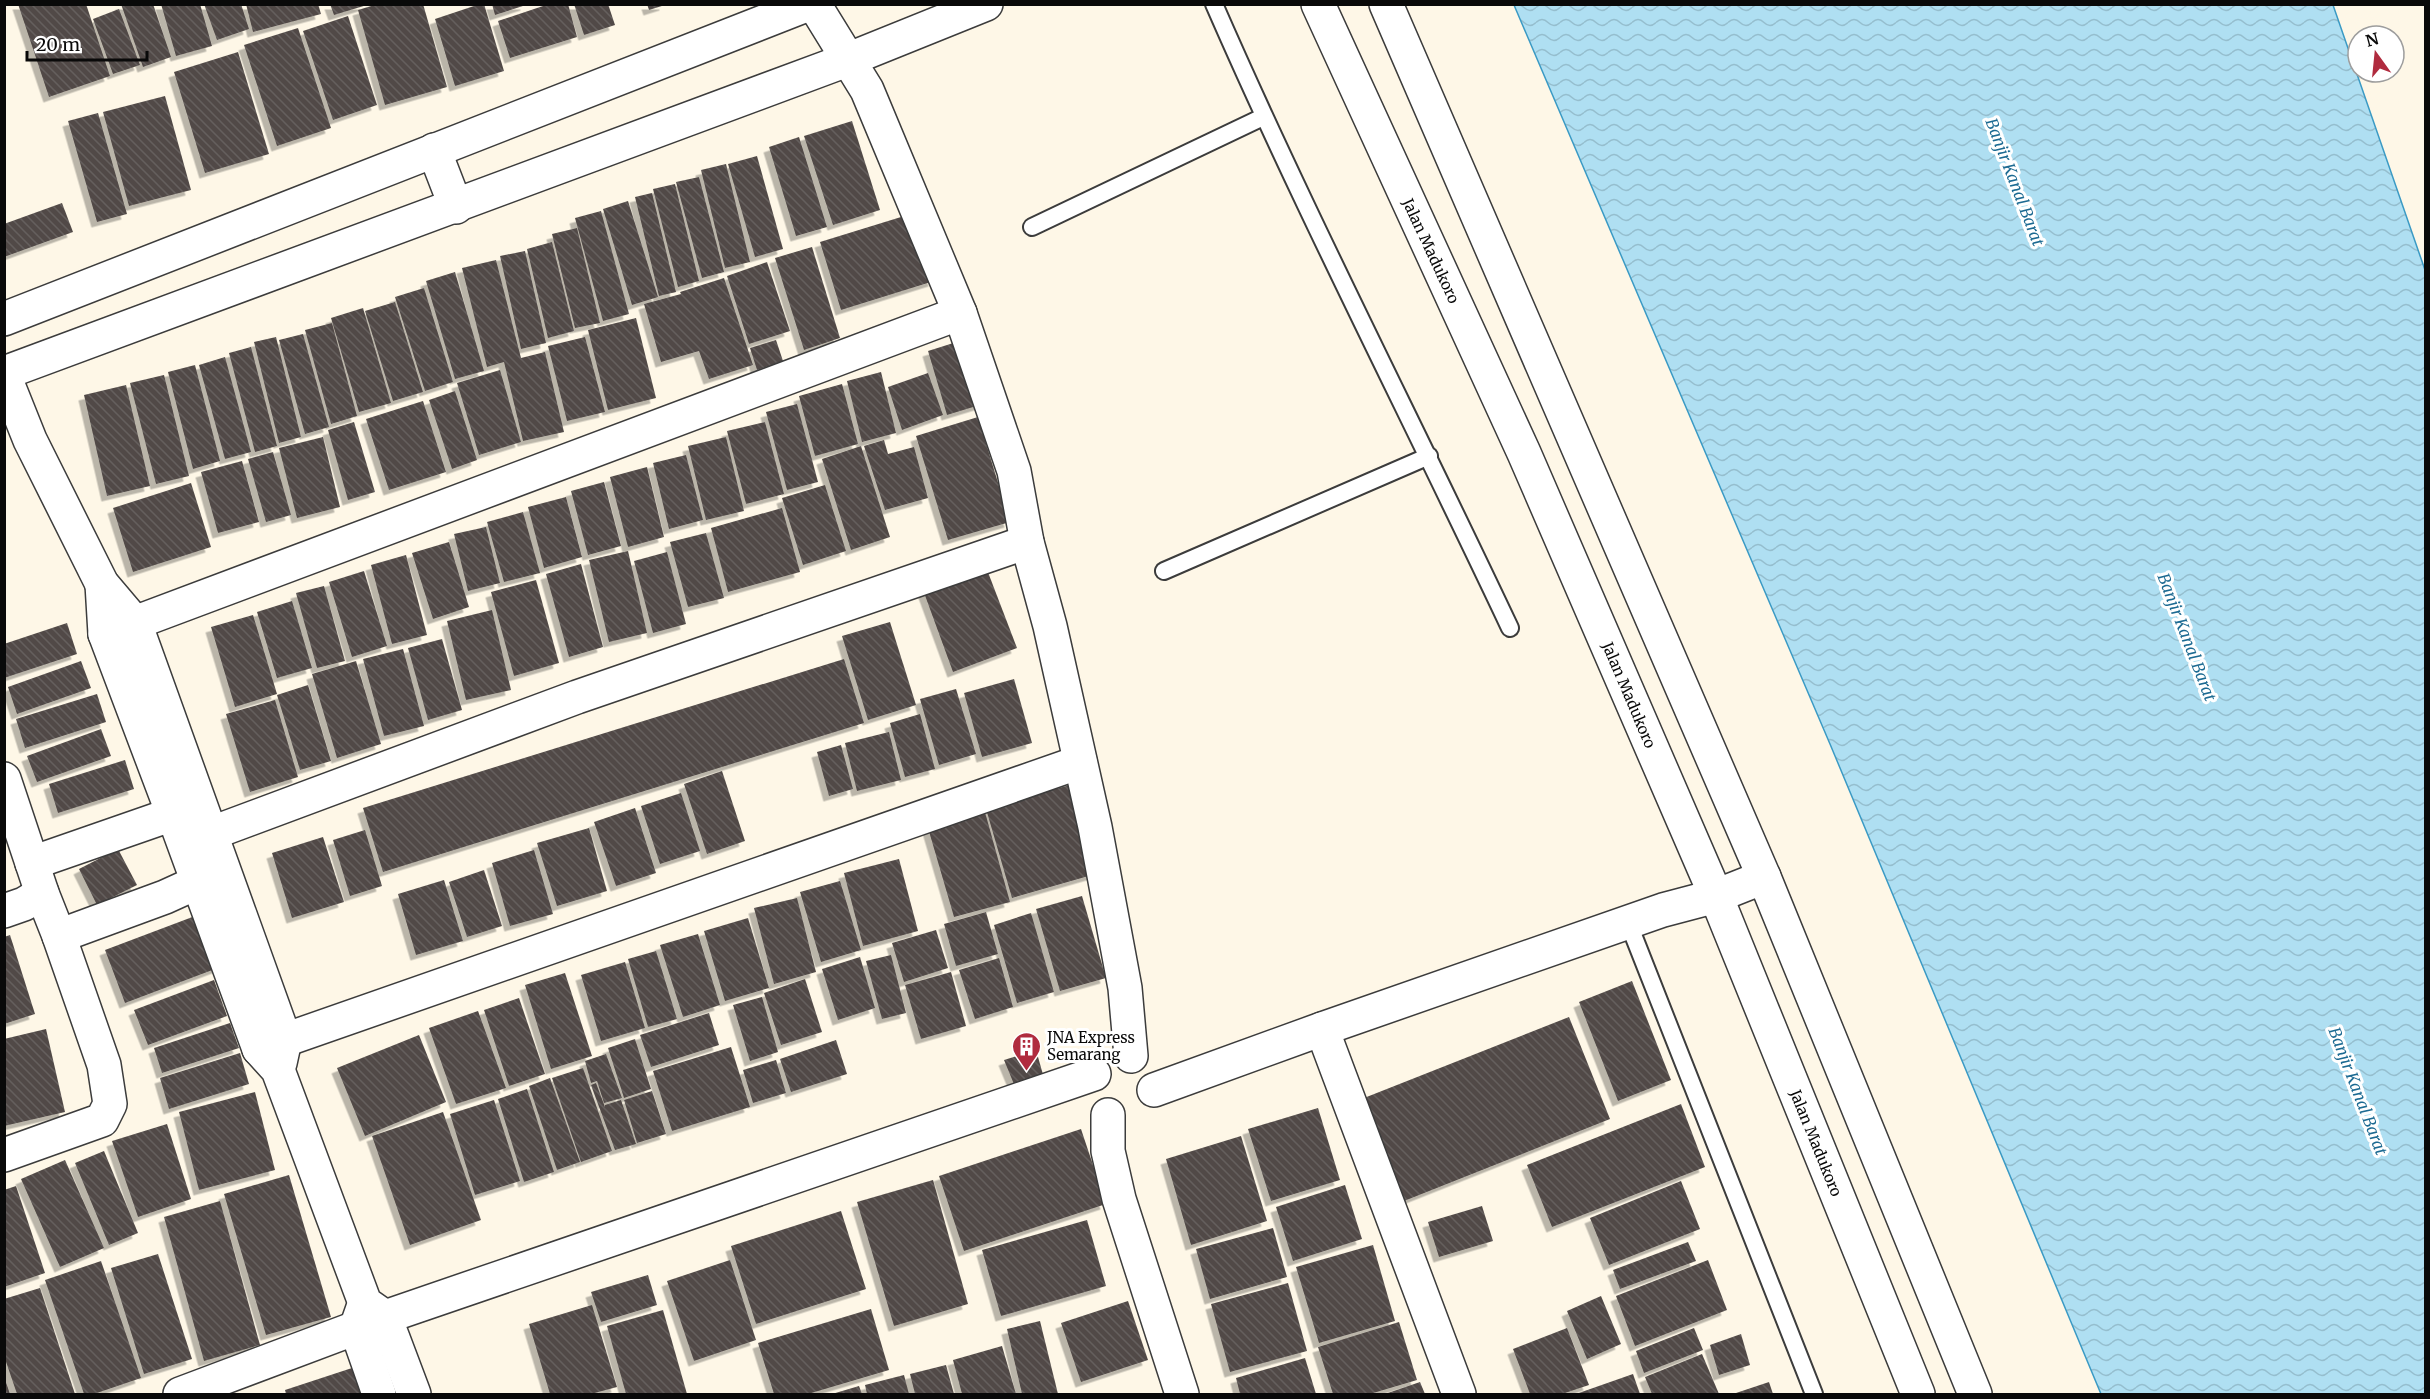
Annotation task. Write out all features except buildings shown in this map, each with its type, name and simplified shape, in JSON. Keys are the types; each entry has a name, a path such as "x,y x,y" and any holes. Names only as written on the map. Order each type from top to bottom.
{"street":[{"path":"4,319 809,4"},
{"path":"814,4 867,90 960,313 1014,471 1027,542 1050,627 1080,762 1125,987 1131,1056"},
{"path":"414,1395 368,1316 274,1053 212,833 102,584 30,440 4,374 847,60 986,4"},
{"name":"Jalan Madukoro","path":"1318,4 1524,453 1716,896 1918,1395"},
{"path":"1386,4 1764,877 1975,1395"},
{"path":"434,150 456,207"},
{"path":"120,628 960,313"},
{"path":"212,833 577,697 1027,542"},
{"path":"120,628 173,814 198,882 274,1053"},
{"path":"274,1053 1080,762"},
{"path":"4,779 104,1065 110,1104 102,1120 4,1155"},
{"path":"4,911 24,904 37,878 173,814"},
{"path":"1154,1090 1628,922 1716,896 1764,877"},
{"path":"59,936 165,897 198,882"},
{"path":"1322,1029 1459,1395"},
{"path":"1119,1055 1131,1056 1149,1068 1154,1079 1154,1090 1149,1104 1138,1115 1123,1119 1108,1115 1098,1107 1093,1097 1091,1085 1094,1074 1100,1064 1109,1058 1119,1055"},
{"path":"180,1395 368,1316 1094,1074"},
{"path":"1108,1115 1108,1152 1119,1199 1178,1393"},
{"path":"368,1316 379,1395"}],"lane":[{"path":"1214,4 1263,117 1510,627"},
{"path":"1032,227 1263,117"},
{"path":"1164,571 1429,456"},
{"path":"1628,922 1814,1395"}],"water":[{"name":"Banjir Kanal Barat","path":"1514,5 2333,5 2346,42 2346,84 2360,84 2425,270 2425,1394 2101,1394 1830,744"}],"place":[{"name":"JNA Express Semarang","path":"1026,1072"}]}
